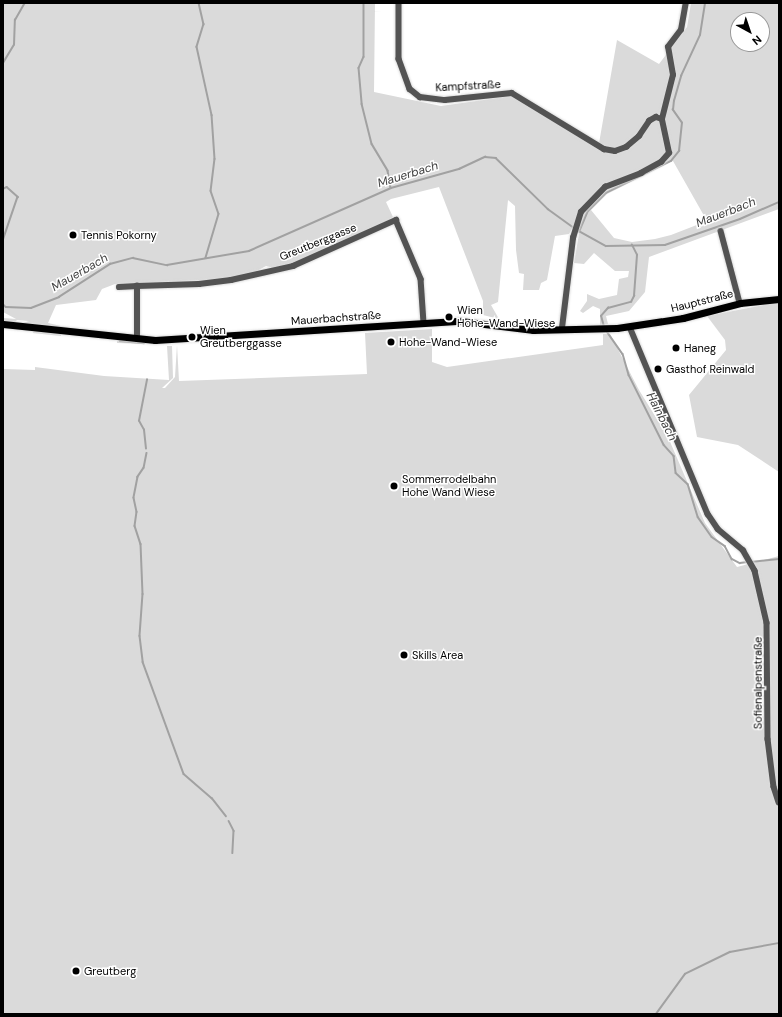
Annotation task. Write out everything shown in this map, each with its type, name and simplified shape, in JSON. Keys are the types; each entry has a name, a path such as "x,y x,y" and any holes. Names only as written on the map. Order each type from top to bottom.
{"main road":[{"name":"Hauptstraße","path":"630,327 683,318 740,303 779,299"},
{"name":"Mauerbachstraße","path":"3,324 137,339 473,321 524,329 630,327"}],"street":[{"name":"Kampfstraße","path":"399,3 398,59 410,88 420,98 445,100 512,93 604,149 615,151 626,147 639,136 649,121 656,117 662,119"},
{"path":"562,328 573,238 577,222 588,203 605,187 641,173 661,162 669,153 662,119 673,75 668,47 682,30 686,3"},
{"name":"Greutberggasse","path":"119,287 199,284 231,280 293,266 396,220 421,279 424,323"},
{"path":"722,231 740,303"},
{"path":"137,286 137,339"},
{"name":"Sofienalpenstraße","path":"630,327 708,514 718,529 747,555 753,565 767,623 768,739 774,788 779,802"}],"shaded area":[{"path":"3,3 375,3 374,92 441,106 512,96 598,149 617,40 659,64 687,27 691,3 779,3 779,209 649,257 645,292 629,311 606,316 608,324 600,325 600,309 593,306 583,313 580,311 587,301 587,294 599,299 617,295 619,279 628,277 629,271 615,271 594,253 584,264 574,263 580,228 574,225 569,234 555,236 547,280 541,283 539,290 523,290 524,274 519,273 516,250 515,206 508,200 498,302 491,305 499,319 483,315 483,301 439,187 391,199 386,202 393,217 389,220 294,264 274,268 266,266 255,272 224,279 115,284 102,289 96,300 56,305 48,323 69,328 20,324 29,321 17,320 14,323 3,321 3,318 16,319 3,312","holes":["673,161 707,221 671,235 632,242 614,238 591,210 607,194"]},
{"path":"779,302 779,472 738,445 697,437 689,395 726,350 725,340 707,316"},
{"path":"432,329 432,362 447,367 603,345 603,334 610,334 639,390 668,437 705,523 737,567 779,556 779,1014 3,1014 3,369 35,370 35,367 104,376 169,380 167,346 172,346 173,378 162,388 165,388 175,377 177,345 179,381 367,374 365,333"},
{"path":"34,330 61,334 61,336 33,333"},
{"path":"117,340 152,343 152,344 117,343"}],"waterway":[{"path":"3,63 14,45 15,20 25,3"},
{"path":"199,3 204,24 197,47 212,115 215,159 211,191 219,214 206,258"},
{"path":"364,3 364,57 359,68 362,104 372,144 388,171 391,188"},
{"path":"579,232 588,211 606,193 671,161 679,151 682,123 673,110 674,101 681,76 700,35 705,3"},
{"name":"Mauerbach","path":"3,304 6,307 31,308 59,297 110,264 133,258 167,265 249,251 391,188 459,169 485,157 496,158 548,209 574,228"},
{"name":"Mauerbach","path":"3,189 7,187 18,197 3,241"},
{"name":"Mauerbach","path":"577,230 606,246 665,245 740,219 779,202"},
{"name":"Hainbach","path":"604,327 601,316 608,308 631,302 634,296 637,255 632,245"},
{"name":"Hainbach","path":"606,330 623,354 629,375 664,445 674,456 676,473 688,484 698,517 712,537 725,546 732,559 740,563 747,562"},
{"path":"120,341 144,343"},
{"path":"146,449 144,430 139,421 147,380"},
{"path":"147,453 144,468 138,477 134,498 137,512 135,526 141,544 143,594 140,636 143,662 184,774 212,798 226,816"},
{"name":"Hainbach","path":"751,562 779,559"},
{"path":"229,821 234,831 233,853"},
{"path":"656,1014 685,974 730,952 779,943"}],"place":[{"name":"Tennis Pokorny","path":"73,235"},
{"name":"Wien Hohe-Wand-Wiese","path":"449,317"},
{"name":"Wien Greutberggasse","path":"192,337"},
{"name":"Hohe-Wand-Wiese","path":"391,342"},
{"name":"Haneg","path":"676,348"},
{"name":"Gasthof Reinwald","path":"658,369"},
{"name":"Sommerrodelbahn Hohe Wand Wiese","path":"394,486"},
{"name":"Skills Area","path":"404,655"},
{"name":"Greutberg","path":"76,971"}]}
